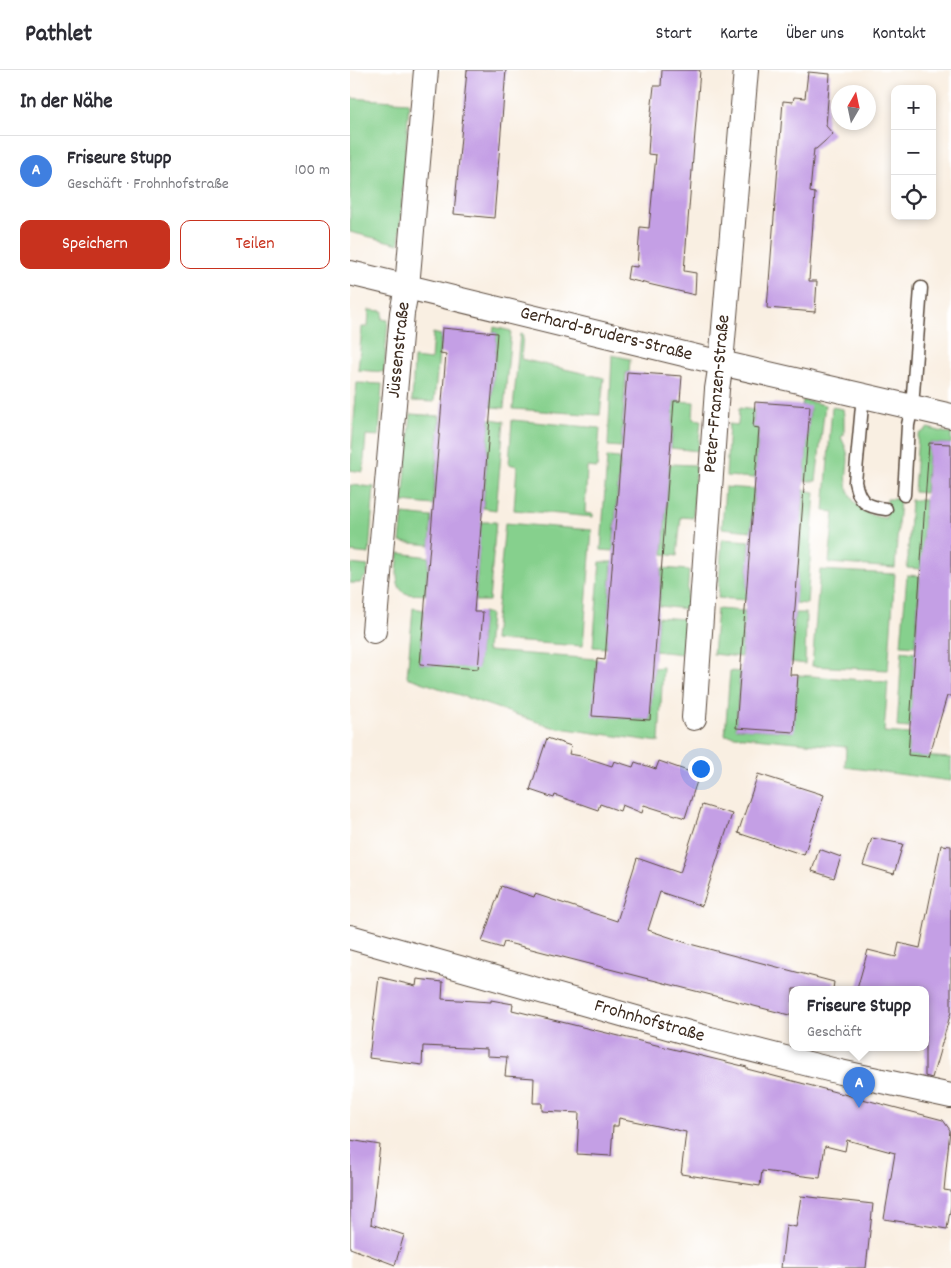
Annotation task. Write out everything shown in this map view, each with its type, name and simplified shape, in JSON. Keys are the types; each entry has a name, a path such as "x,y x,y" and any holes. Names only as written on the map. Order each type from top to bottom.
{"street":[{"name":"Jüssenstraße","path":"374,631 426,70"},
{"name":"Peter-Franzen-Straße","path":"694,718 717,388 721,362 746,70"},
{"name":"Gerhard-Bruders-Straße","path":"350,272 951,416"},
{"name":"Frohnhofstraße","path":"350,937 710,1039 840,1072 951,1096"}],"lane":[{"path":"904,494 908,424 912,406 921,288"},
{"path":"863,395 855,482 858,495 867,504 886,509"}],"green space":[{"path":"350,98 409,102 399,244 350,232"},
{"path":"369,310 383,311 382,319 388,320 384,372 358,370 362,327 368,327"},
{"path":"494,327 511,331 504,408 491,407 497,333 493,333"},
{"path":"433,333 441,335 434,402 412,401 414,358 431,360"},
{"path":"520,334 523,335 521,359 604,378 600,415 513,409"},
{"path":"612,355 630,359 629,372 626,373 621,447 608,446"},
{"path":"357,383 382,384 379,436 366,435 363,472 350,470"},
{"path":"803,400 825,405 816,481 804,481 810,408 802,406"},
{"path":"674,401 694,402 693,419 701,420 698,451 671,448"},
{"path":"832,407 843,409 844,435 841,437 848,456 848,490 855,503 865,512 886,518 887,499 900,499 895,568 829,563 834,512 824,511"},
{"path":"739,408 754,410 753,427 759,428 755,478 726,476 729,424 738,425"},
{"path":"411,414 440,416 433,505 403,502"},
{"path":"490,419 504,421 496,510 483,508"},
{"path":"512,420 600,428 597,468 587,467 585,513 593,514 593,517 514,510 517,466 509,464"},
{"path":"928,428 951,434 951,444 929,443 925,493 914,492 918,435"},
{"path":"607,457 620,458 613,551 601,550"},
{"path":"669,464 696,465 693,518 681,517 677,556 663,554"},
{"path":"350,485 374,487 369,554 350,552"},
{"path":"725,487 754,489 751,531 722,528"},
{"path":"804,490 815,492 807,604 795,603"},
{"path":"911,500 925,500 921,569 907,568"},
{"path":"403,514 432,517 430,545 400,542"},
{"path":"481,522 496,522 489,601 475,601"},
{"path":"505,523 592,530 583,646 494,640"},
{"path":"722,539 750,541 746,600 718,598"},
{"path":"399,553 429,557 425,595 408,594 400,588 397,576"},
{"path":"600,562 612,562 606,648 593,647"},
{"path":"350,564 368,566 367,575 360,583 350,583"},
{"path":"662,568 689,570 686,609 659,606"},
{"path":"820,570 895,574 888,670 812,666"},
{"path":"907,575 920,576 915,646 901,645"},
{"path":"413,608 424,610 420,664 478,668 483,612 490,614 487,651 597,659 593,716 650,720 654,668 663,667 659,742 552,727 407,677"},
{"path":"717,609 745,611 741,657 713,654"},
{"path":"795,613 806,613 805,664 791,662"},
{"path":"658,617 685,619 682,654 655,651"},
{"path":"902,651 915,653 910,728 897,727"},
{"path":"730,671 740,672 736,728 793,732 798,675 888,682 884,732 910,734 908,755 951,758 951,781 845,767 846,747 725,735"}],"building":[{"path":"467,70 506,70 494,218 454,214"},
{"path":"662,70 700,70 684,271 696,273 695,295 627,279 629,266 637,267 640,227 649,228 656,155 648,154 650,122 654,86 661,86"},
{"path":"808,72 830,74 826,126 833,134 814,149 810,192 815,193 809,281 817,281 815,312 767,308 783,101 793,102 794,97 805,98"},
{"path":"442,328 497,333 474,612 483,612 478,669 420,664 446,354 440,353"},
{"path":"627,372 682,376 680,401 674,401 650,720 592,716 597,659 605,660"},
{"path":"755,402 810,406 790,675 798,675 794,732 736,728 759,428 753,427"},
{"path":"929,443 951,444 951,696 947,696 929,757 908,755"},
{"path":"547,738 571,746 569,754 612,766 614,761 633,767 635,762 656,769 659,761 699,775 685,818 644,805 642,813 622,805 620,811 600,804 598,810 555,795 554,798 530,790"},
{"path":"758,774 824,795 804,855 738,833"},
{"path":"702,805 732,814 702,906 660,892 648,930 690,944 834,982 833,986 789,986 789,1015 504,942 502,948 482,942 501,886 534,897 535,894 617,921 637,858 680,873"},
{"path":"872,838 903,844 894,874 863,865"},
{"path":"941,845 951,846 951,1012 932,1078 925,1076 925,1051 929,1051 929,986 858,986 868,950 896,957 899,943 920,948"},
{"path":"819,849 841,857 834,878 812,871"},
{"path":"379,977 416,986 417,979 443,982 442,999 491,1002 491,1000 513,1004 512,1010 747,1067 747,1069 943,1120 950,1130 944,1190 951,1191 947,1229 884,1219 895,1153 847,1140 845,1151 825,1146 820,1178 762,1171 760,1186 681,1174 686,1132 619,1118 618,1126 613,1126 611,1156 577,1154 579,1113 542,1111 542,1103 533,1103 534,1078 505,1076 507,1057 487,1056 487,1049 423,1046 422,1065 369,1058"},
{"path":"350,1140 380,1145 371,1224 404,1235 395,1265 350,1248"},
{"path":"801,1196 873,1204 866,1268 781,1268 786,1225 796,1227"}],"place":[{"name":"Friseure Stupp","path":"859,1108"}]}
